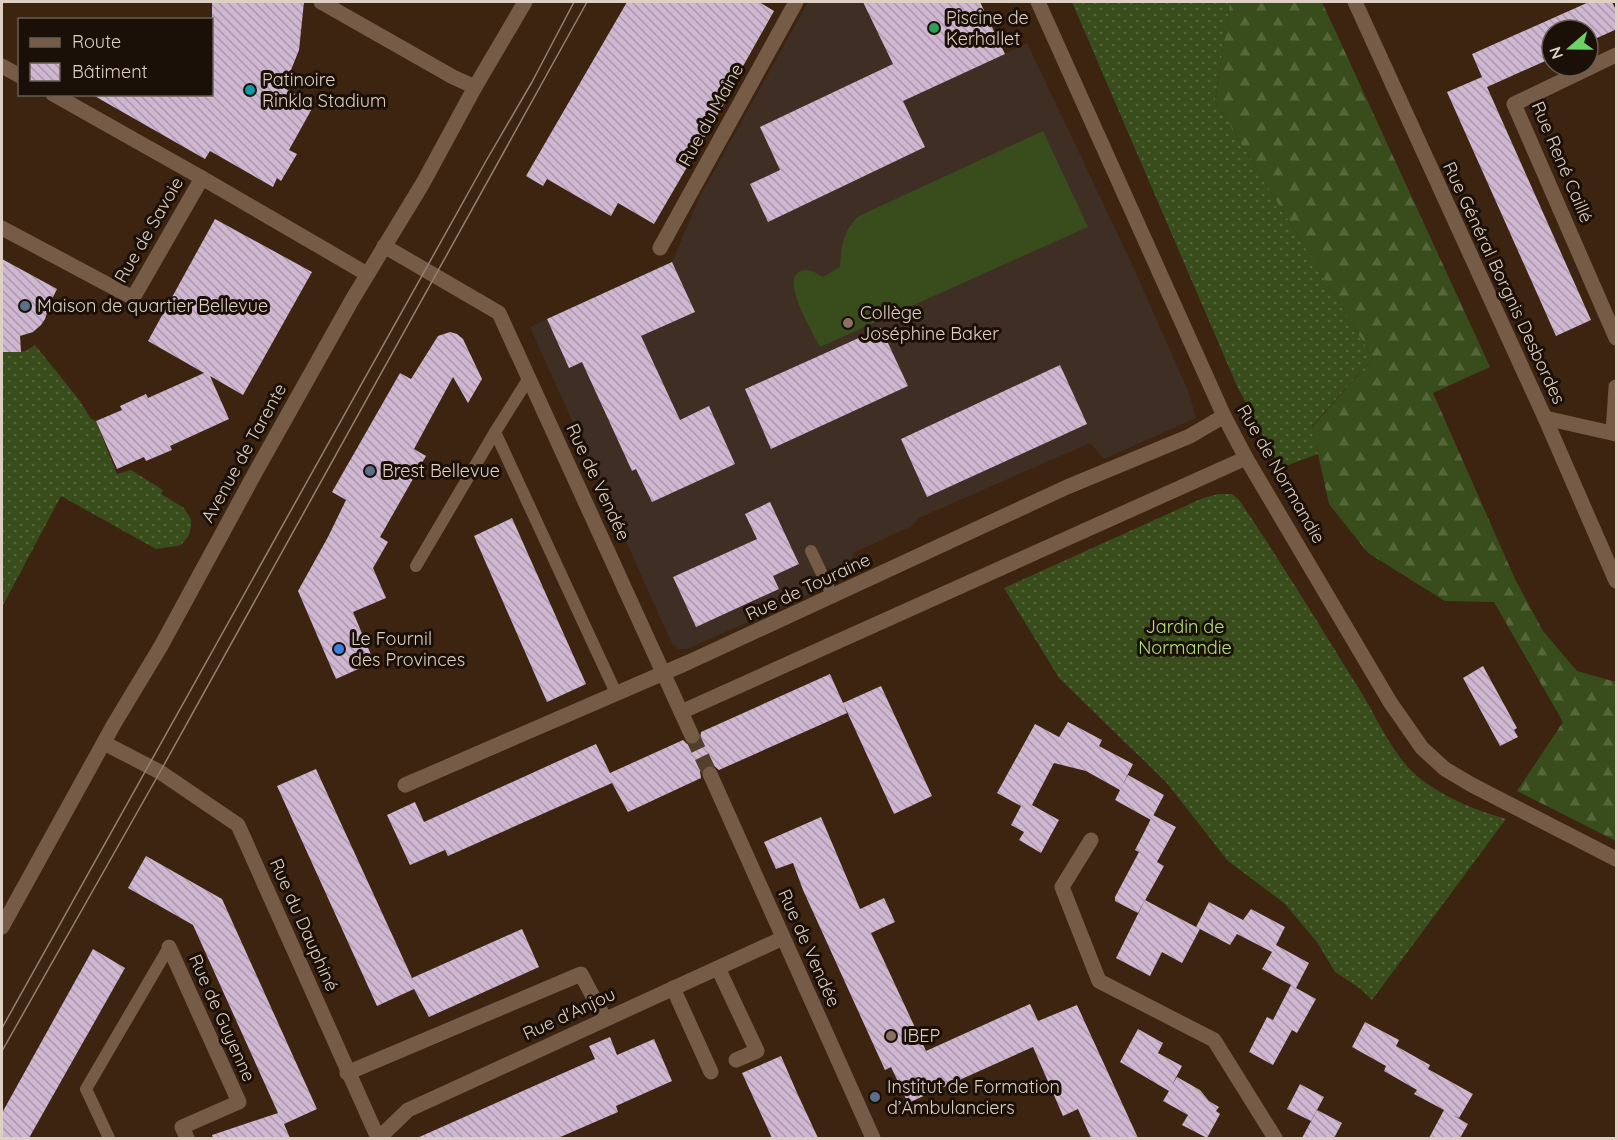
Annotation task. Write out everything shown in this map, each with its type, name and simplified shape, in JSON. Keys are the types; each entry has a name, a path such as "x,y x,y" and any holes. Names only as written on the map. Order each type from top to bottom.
{"street":[{"path":"321,2 453,77 475,87"},
{"name":"Avenue de Tarente","path":"2,927 367,274 423,183 475,87 525,2"},
{"name":"Rue du Maine","path":"660,248 796,2"},
{"name":"Rue de Normandie","path":"1038,2 1245,458 1390,702 1422,748 1445,769 1617,859"},
{"name":"Rue Général Borgnis Desbordes","path":"1355,2 1617,581"},
{"name":"Rue René Caillé","path":"1617,55 1514,104 1617,338"},
{"path":"2,66 18,75"},
{"name":"Rue de Savoie","path":"57,96 367,274"},
{"name":"Rue de Savoie","path":"2,228 134,298 202,178"},
{"name":"Rue de Vendée","path":"384,246 499,313 692,736"},
{"path":"1545,418 1615,433 1617,387"},
{"name":"Rue de Touraine","path":"405,785 833,597 1067,487 1190,436 1224,416"},
{"path":"681,712 1245,458"},
{"name":"Rue du Dauphiné","path":"104,743 149,766 238,825 378,1138"},
{"name":"Rue de Vendée","path":"710,774 873,1138"},
{"path":"1090,840 1062,887 1099,981 1214,1040 1275,1138"},
{"name":"Rue d'Anjou","path":"378,1138 408,1110 783,938"},
{"name":"Rue de Guyenne","path":"169,947 239,1102 182,1127 187,1138"},
{"path":"718,968 757,1051 736,1060"},
{"path":"347,1073 581,974 605,1019"},
{"path":"674,988 711,1072"}],"lane":[{"path":"416,566 529,378"},
{"path":"495,432 616,693"},
{"path":"811,551 833,597"},
{"path":"109,1138 86,1089 169,947"}],"shaded area":[{"name":"Collège Joséphine Baker","path":"808,2 863,2 903,84 1005,54 1027,43 1130,260 1189,393 1196,418 1104,459 1090,443 919,518 910,527 853,553 851,572 841,577 828,568 815,573 817,591 687,649 678,649 672,644 530,327 672,262 699,198"}],"green space":[{"path":"1072,2 1230,2 1215,101 1373,358 1312,426 1318,454 1280,468 1237,386"},
{"path":"1230,2 1322,2 1490,367 1433,393 1515,579 1543,631 1577,671 1616,682 1616,841 1517,791 1563,722 1494,602 1445,601 1368,553 1329,504 1312,427 1373,358 1215,101"},
{"path":"1043,131 1088,227 820,347 795,294 795,276 807,270 823,277 840,267 844,239 849,227 859,216"},
{"path":"35,345 80,401 91,419 96,421 117,474 131,470 163,490 161,494 184,508 191,519 191,526 189,535 182,544 156,549 61,496 2,607 2,352 26,351"},
{"name":"Jardin de Normandie","path":"1232,494 1239,500 1361,692 1400,758 1427,784 1471,807 1506,819 1372,1000 1361,989 1335,972 1317,942 1284,903 1228,861 1166,782 1059,678 1004,588 1203,498"}],"building":[{"name":"Patinoire Rinkla Stadium","path":"212,2 304,2 299,50 281,86 314,105 289,150 297,154 281,181 277,178 273,187 210,151 205,159 95,96 213,96"},
{"path":"627,2 759,2 774,11 742,68 744,69 654,224 618,203 611,216 547,179 543,186 526,176"},
{"path":"863,2 980,2 1005,54 903,101 925,147 768,222 750,184 780,170 760,127 893,64"},
{"path":"1589,2 1612,2 1617,12 1617,29 1600,37 1600,18 1553,18"},
{"path":"1540,24 1540,63 1487,87 1591,320 1556,336 1447,92 1482,77 1472,54"},
{"path":"215,219 312,272 243,395 210,376 229,419 170,446 172,450 146,461 144,457 117,469 96,421 122,410 120,406 146,394 148,398 204,373 148,341"},
{"name":"Maison de quartier Bellevue","path":"2,259 57,289 41,325 33,332 20,336 21,352 2,352"},
{"path":"672,262 695,312 641,336 680,420 709,406 735,464 652,502 636,469 632,471 582,362 569,368 547,319"},
{"path":"881,328 908,386 771,449 745,389"},
{"path":"450,332 463,339 482,379 468,403 453,377 414,449 426,456 380,537 388,542 373,568 386,598 353,612 374,662 336,679 298,591 346,500 332,492 400,373 411,379 438,336"},
{"path":"1060,365 1087,424 927,497 901,439"},
{"path":"770,502 799,564 773,576 779,589 696,627 673,577 757,539 745,514"},
{"path":"512,518 586,684 547,702 474,536"},
{"path":"1483,666 1517,728 1514,730 1518,737 1500,746 1463,678"},
{"path":"830,674 847,713 719,770 712,764 706,765 700,772 701,778 628,812 612,783 448,856 445,850 410,865 387,815 415,802 424,822 596,744 610,773 683,740 687,744 695,745 700,741 701,732"},
{"path":"881,686 932,796 894,814 843,703"},
{"path":"1068,722 1102,740 1099,746 1133,764 1122,786 1128,775 1164,795 1151,820 1115,800 1120,790 1086,771 1054,763 1032,805 1059,820 1041,853 1019,840 1024,832 1011,825 1021,806 997,793 1035,724 1059,737"},
{"path":"316,769 412,978 522,929 539,967 429,1017 414,989 377,1006 277,786"},
{"path":"1153,815 1176,827 1157,862 1164,866 1138,913 1115,901 1115,897 1139,852 1135,850"},
{"path":"821,817 860,909 884,898 895,922 871,933 926,1051 1030,1004 1038,1021 1077,1005 1138,1138 1091,1138 1078,1109 1063,1116 1033,1047 908,1103 891,1067 885,1070 803,890 793,863 776,869 764,842"},
{"path":"146,856 222,899 317,1109 284,1124 290,1138 213,1138 212,1135 278,1113 193,925 128,888"},
{"path":"1145,900 1196,927 1209,902 1243,920 1251,909 1285,927 1276,945 1309,963 1296,988 1316,999 1297,1033 1292,1030 1273,1065 1249,1052 1267,1017 1273,1020 1291,985 1262,969 1272,952 1237,934 1230,945 1200,929 1182,963 1162,952 1150,976 1116,958"},
{"path":"93,949 125,968 29,1138 2,1138 2,1113"},
{"path":"1365,1022 1399,1040 1396,1046 1430,1065 1428,1069 1473,1094 1459,1118 1453,1115 1468,1124 1460,1138 1429,1138 1444,1110 1414,1094 1417,1090 1384,1071 1386,1066 1352,1047"},
{"path":"1138,1029 1163,1043 1158,1053 1182,1066 1172,1085 1177,1077 1200,1090 1209,1101 1219,1107 1216,1111 1220,1114 1207,1138 1182,1125 1188,1115 1163,1101 1169,1091 1120,1062"},
{"path":"610,1037 617,1055 654,1039 672,1081 616,1106 618,1112 558,1138 417,1138 595,1059 589,1046"},
{"path":"781,1056 818,1138 772,1138 742,1073"},
{"path":"1300,1084 1324,1097 1311,1121 1287,1109"},
{"path":"1317,1110 1342,1123 1334,1138 1302,1138"}],"tunnel":[{"path":"692,736 710,774"}],"tram line":[{"path":"2,1028 532,82 574,2"},
{"path":"2,1051 160,772 587,2"}],"place":[{"name":"Piscine de Kerhallet","path":"934,28"},
{"name":"Patinoire Rinkla Stadium","path":"250,90"},
{"name":"Maison de quartier Bellevue","path":"25,306"},
{"name":"Collège Joséphine Baker","path":"848,323"},
{"name":"Brest Bellevue","path":"370,471"},
{"name":"Le Fournil des Provinces","path":"339,649"},
{"name":"IBEP","path":"891,1036"},
{"name":"Institut de Formation d’Ambulanciers","path":"875,1097"}]}
